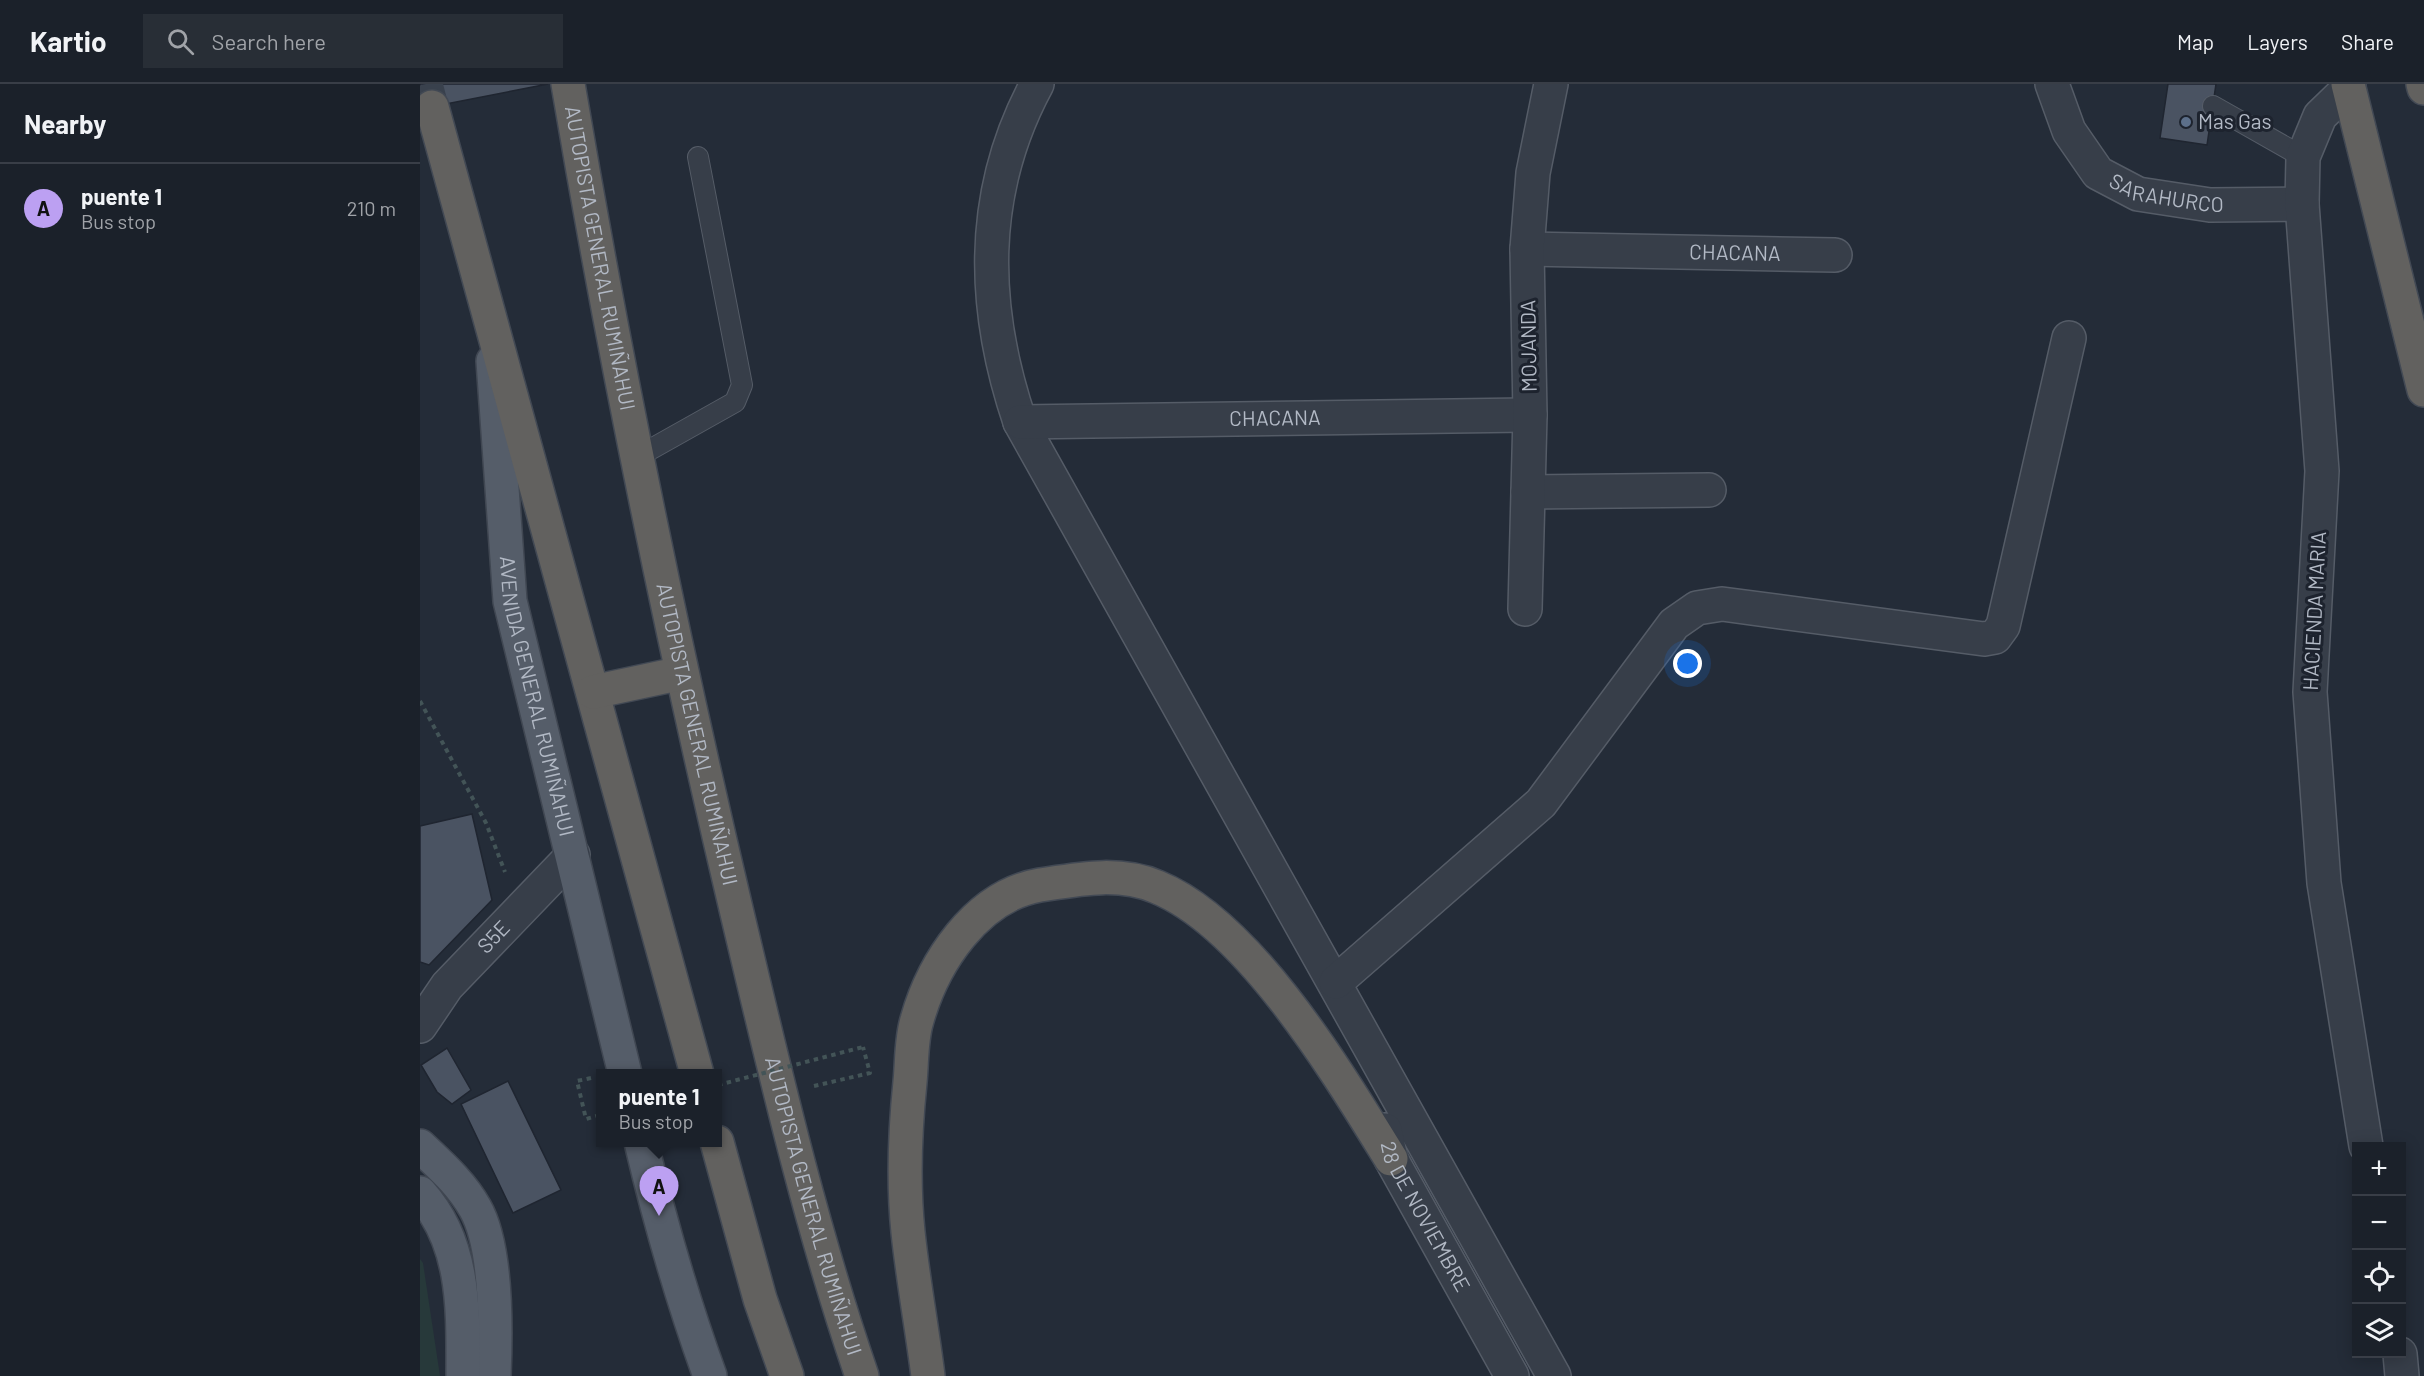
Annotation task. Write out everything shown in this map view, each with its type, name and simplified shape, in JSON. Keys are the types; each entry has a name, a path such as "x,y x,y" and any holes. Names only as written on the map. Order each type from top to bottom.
{"highway":[{"name":"AUTOPISTA GENERAL RUMIÑAHUI","path":"568,84 603,291 702,767 829,1278 862,1376"},
{"path":"2348,86 2424,390"},
{"path":"432,107 490,311 696,1069"},
{"path":"593,692 682,673"},
{"path":"928,1376 908,1230 905,1134 916,1024 928,984 958,936 992,906 1028,887 1100,875 1156,886 1211,920 1255,965 1328,1058 1391,1159"},
{"path":"718,1147 760,1299 787,1376"}],"main road":[{"name":"AVENIDA GENERAL RUMIÑAHUI","path":"490,311 510,601 624,1069"},
{"path":"420,1146 458,1183 476,1209 488,1246 496,1333 494,1376"},
{"path":"642,1147 687,1315 710,1376"},
{"path":"420,1193 443,1224 457,1260 463,1319 463,1376"}],"street":[{"path":"1037,84 1021,113 1004,160 993,229 991,272 995,328 1005,380 1020,422 1336,982 1368,1046 1554,1376"},
{"name":"MOJANDA","path":"1525,609 1530,415 1527,249 1533,173 1551,84"},
{"name":"SARAHURCO","path":"2052,84 2068,131 2098,173 2138,194 2210,205 2302,204"},
{"name":"HACIENDA MARIA","path":"2348,86 2320,116 2303,157 2302,204 2322,471 2310,692 2324,884 2365,1142"},
{"name":"CHACANA","path":"1527,249 1835,255"},
{"path":"1336,982 1541,803 1674,624 1697,608 1722,604 1984,639 1995,637 2003,626 2069,338"},
{"name":"CHACANA","path":"1020,422 1530,415"},
{"path":"1528,492 1709,490"},
{"name":"S5E","path":"420,1026 447,986 573,855"},
{"name":"28 DE NOVIEMBRE","path":"1368,1046 1391,1159 1512,1376"},
{"path":"2400,1358 2402,1376"}],"lane":[{"path":"2213,106 2303,157"},
{"path":"637,457 735,402 742,385 698,157"}],"path":[{"path":"420,701 486,823 520,910"},
{"path":"722,1083 863,1047 870,1073 782,1093"},
{"path":"577,1082 586,1119 596,1116"}],"shaded area":[{"path":"420,1259 423,1263 440,1376 420,1376"}],"building":[{"path":"420,84 548,84 420,109"},
{"name":"Mas Gas","path":"2168,84 2216,84 2207,145 2160,138"},
{"path":"472,814 492,900 429,965 420,962 420,826"},
{"path":"447,1048 471,1090 452,1104 437,1092 421,1065"},
{"path":"508,1081 561,1190 513,1213 461,1104"}],"tunnel":[{"path":"426,84 432,107"}],"place":[{"name":"Mas Gas","path":"2186,122"},
{"name":"puente 1","path":"659,1216"}]}
